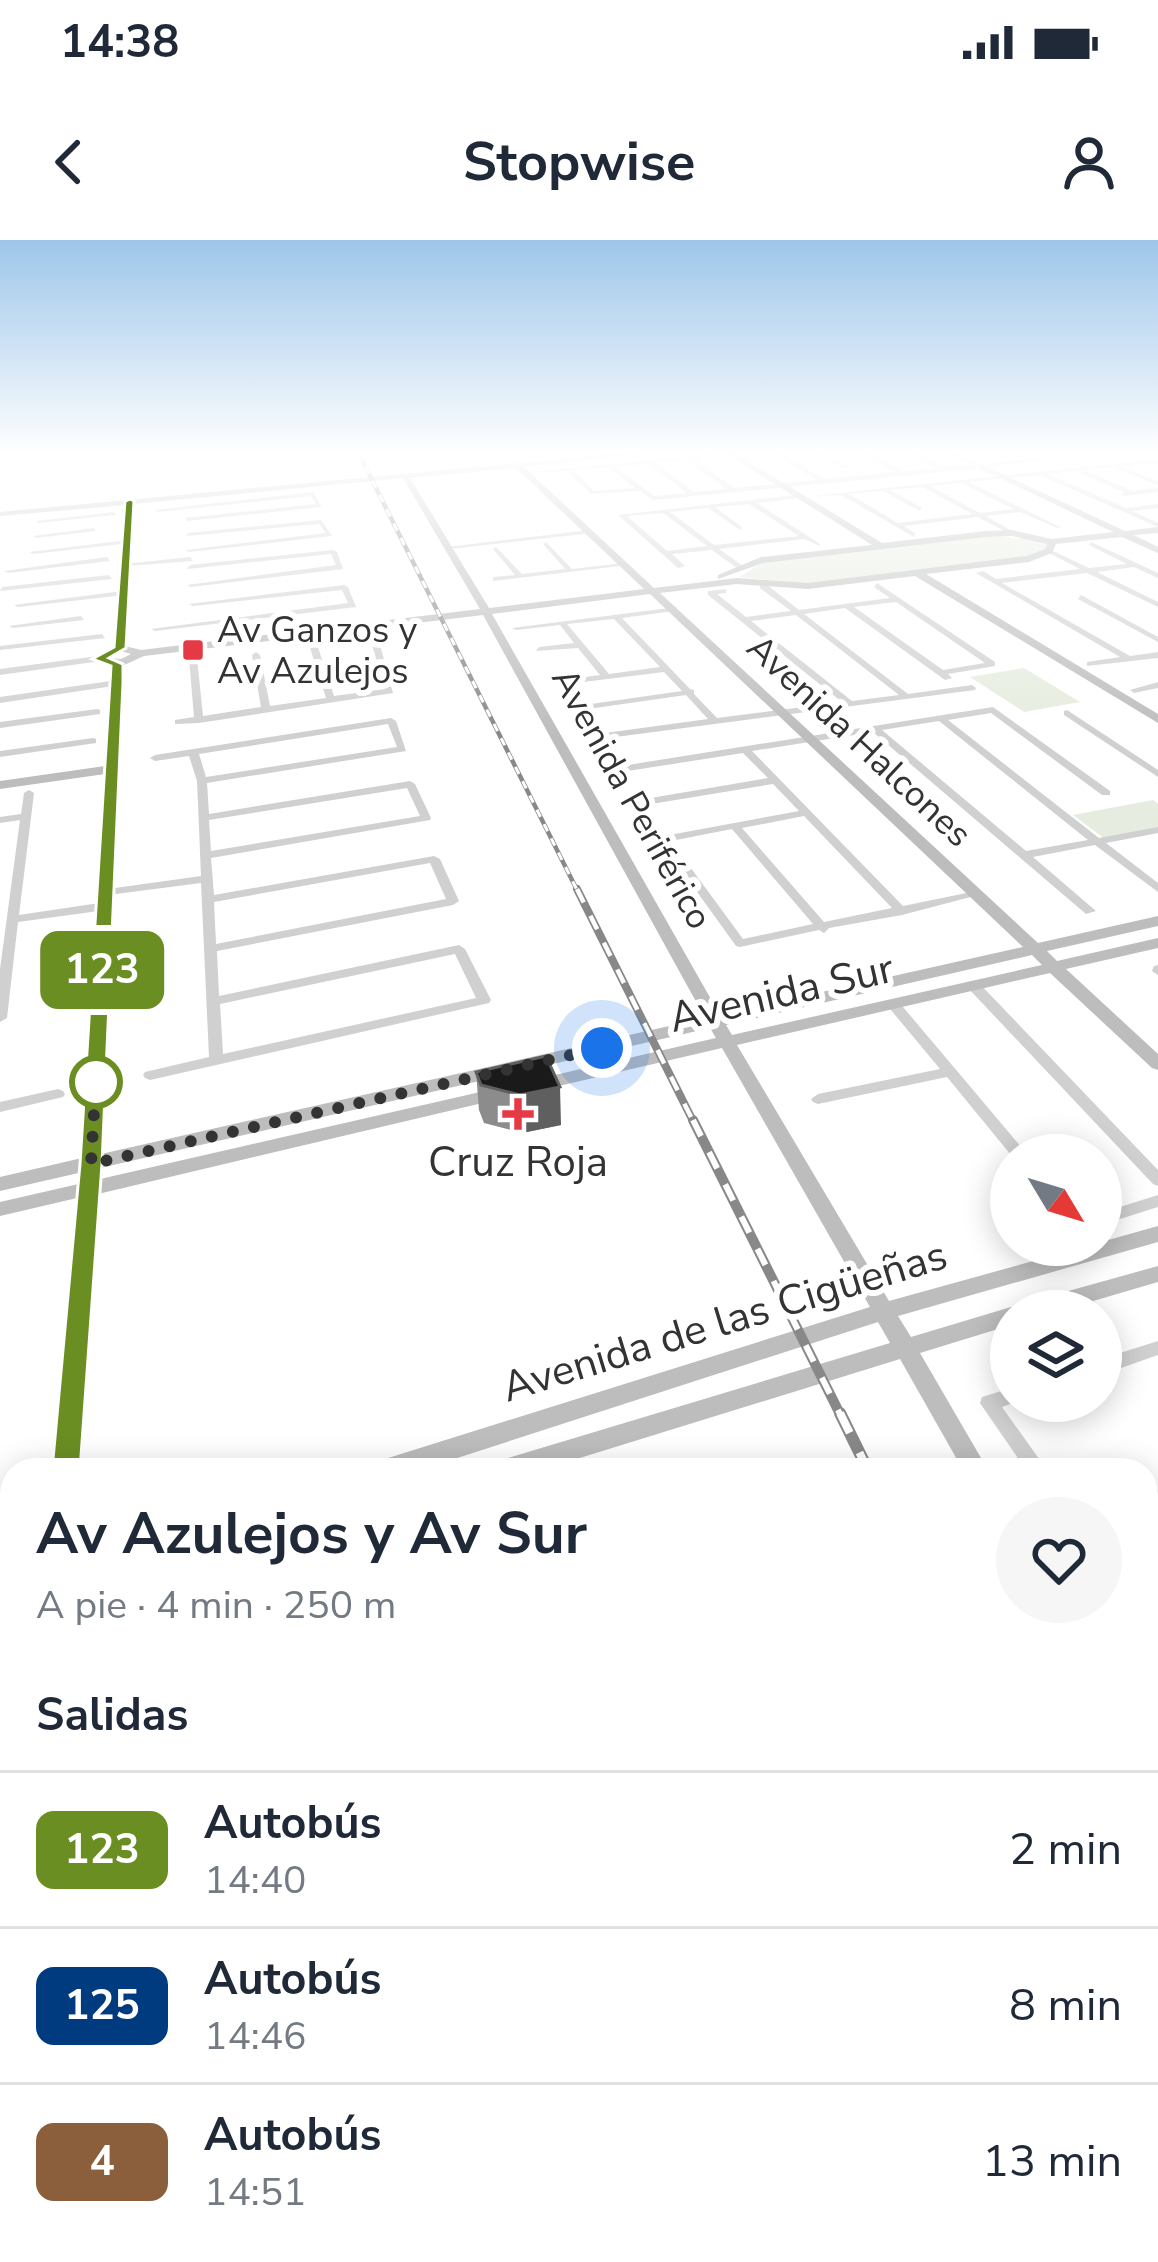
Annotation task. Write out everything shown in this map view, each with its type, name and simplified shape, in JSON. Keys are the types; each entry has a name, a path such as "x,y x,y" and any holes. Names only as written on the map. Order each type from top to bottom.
{"main road":[{"path":"91,1164 122,593 134,564 130,546"},
{"name":"Avenida Halcones","path":"605,546 812,738 969,895 1055,966 1158,1064"},
{"path":"98,659 652,588 736,572 760,560 877,546"},
{"path":"736,572 766,588 808,586 1029,559 1049,546"},
{"name":"Avenida Periférico","path":"450,547 715,1022 969,1458"},
{"path":"917,573 1158,719"},
{"path":"0,785 112,769"},
{"name":"Avenida Sur","path":"0,1184 1158,921"},
{"name":"Avenida Sur","path":"0,1209 1158,943"},
{"path":"526,1065 536,1085"},
{"path":"67,1458 88,1189"},
{"name":"Avenida de las Cigüeñas","path":"423,1458 883,1312 1158,1234"},
{"path":"1102,1290 1158,1274"},
{"name":"Avenida de las Cigüeñas","path":"545,1458 990,1322"}],"street":[{"path":"29,568 34,546"},
{"path":"33,552 85,546"},
{"path":"189,546 194,624"},
{"path":"190,559 267,546"},
{"path":"450,547 456,546"},
{"path":"548,546 570,571"},
{"path":"656,546 682,566"},
{"path":"664,553 727,546"},
{"path":"1051,546 1158,605"},
{"path":"1096,546 1158,577"},
{"path":"713,548 736,572"},
{"path":"496,549 520,577"},
{"path":"134,564 333,552 340,567 191,585"},
{"path":"8,571 107,559"},
{"path":"496,579 624,565"},
{"path":"997,581 1136,565"},
{"path":"980,573 1129,659"},
{"path":"2,589 109,577"},
{"path":"878,585 992,664 940,673"},
{"path":"22,586 5,648 103,636"},
{"path":"155,629 352,605 344,587 193,604"},
{"path":"766,588 907,697"},
{"path":"723,591 711,593 848,702"},
{"path":"18,605 122,593"},
{"path":"1081,597 1158,640"},
{"path":"743,620 898,599"},
{"path":"608,735 968,688 848,606"},
{"path":"516,628 674,609"},
{"path":"616,616 714,720"},
{"path":"13,626 81,618"},
{"path":"562,623 607,678"},
{"path":"309,632 331,700"},
{"path":"178,722 390,691 375,641"},
{"path":"539,649 580,645"},
{"path":"256,655 266,710"},
{"path":"1090,664 1158,655"},
{"path":"193,658 199,720"},
{"path":"0,673 98,659"},
{"path":"562,683 668,669"},
{"path":"0,700 117,683"},
{"path":"1134,689 1158,686"},
{"path":"584,708 691,692"},
{"path":"615,770 993,710 1106,793"},
{"path":"0,725 98,712"},
{"path":"1067,713 1158,774"},
{"path":"940,718 1158,888"},
{"path":"155,758 392,721 403,748 202,781"},
{"path":"875,729 1090,911"},
{"path":"0,754 93,741"},
{"path":"745,749 902,911"},
{"path":"193,752 202,781 216,1060"},
{"path":"633,804 776,780"},
{"path":"203,818 410,784 426,818 204,856"},
{"path":"0,1018 29,793"},
{"path":"808,812 664,839 740,943 969,895"},
{"path":"0,820 26,817"},
{"path":"734,825 824,928"},
{"path":"1025,855 1158,830"},
{"path":"0,859 22,856"},
{"path":"207,900 434,859 453,901 209,949"},
{"path":"16,919 132,889 205,879"},
{"path":"0,901 17,898"},
{"path":"150,1075 484,1000 459,949 212,1002"},
{"path":"973,985 1158,1180"},
{"path":"892,1004 1002,1134"},
{"path":"818,1100 950,1072"},
{"path":"0,1107 58,1094"},
{"path":"88,1189 91,1164"},
{"path":"1122,1212 1158,1201"},
{"path":"1122,1359 1158,1348"},
{"path":"1003,1422 1028,1458"}],"shaded area":[{"path":"901,546 1046,546 1019,559 807,584 739,577 764,562"},
{"path":"1024,668 1080,702 1024,712 970,677"},
{"path":"1153,800 1158,804 1158,829 1105,839 1073,815"}],"building":[{"path":"546,1056 560,1087 520,1095 481,1085 476,1072"}],"railway":[{"path":"405,546 578,892"},
{"path":"577,889 694,1123"},
{"path":"693,1120 841,1416"},
{"path":"840,1413 862,1458"}],"bus line":[{"name":"123","path":"67,1458 91,1164 117,683 117,664 106,664 98,656 120,648 129,546"}],"place":[{"name":"Av Ganzos y Av Azulejos","path":"193,650"},
{"name":"Cruz Roja","path":"518,1114"}],"route":[{"path":"96,1082 96,1077 91,1164 602,1048"}]}
